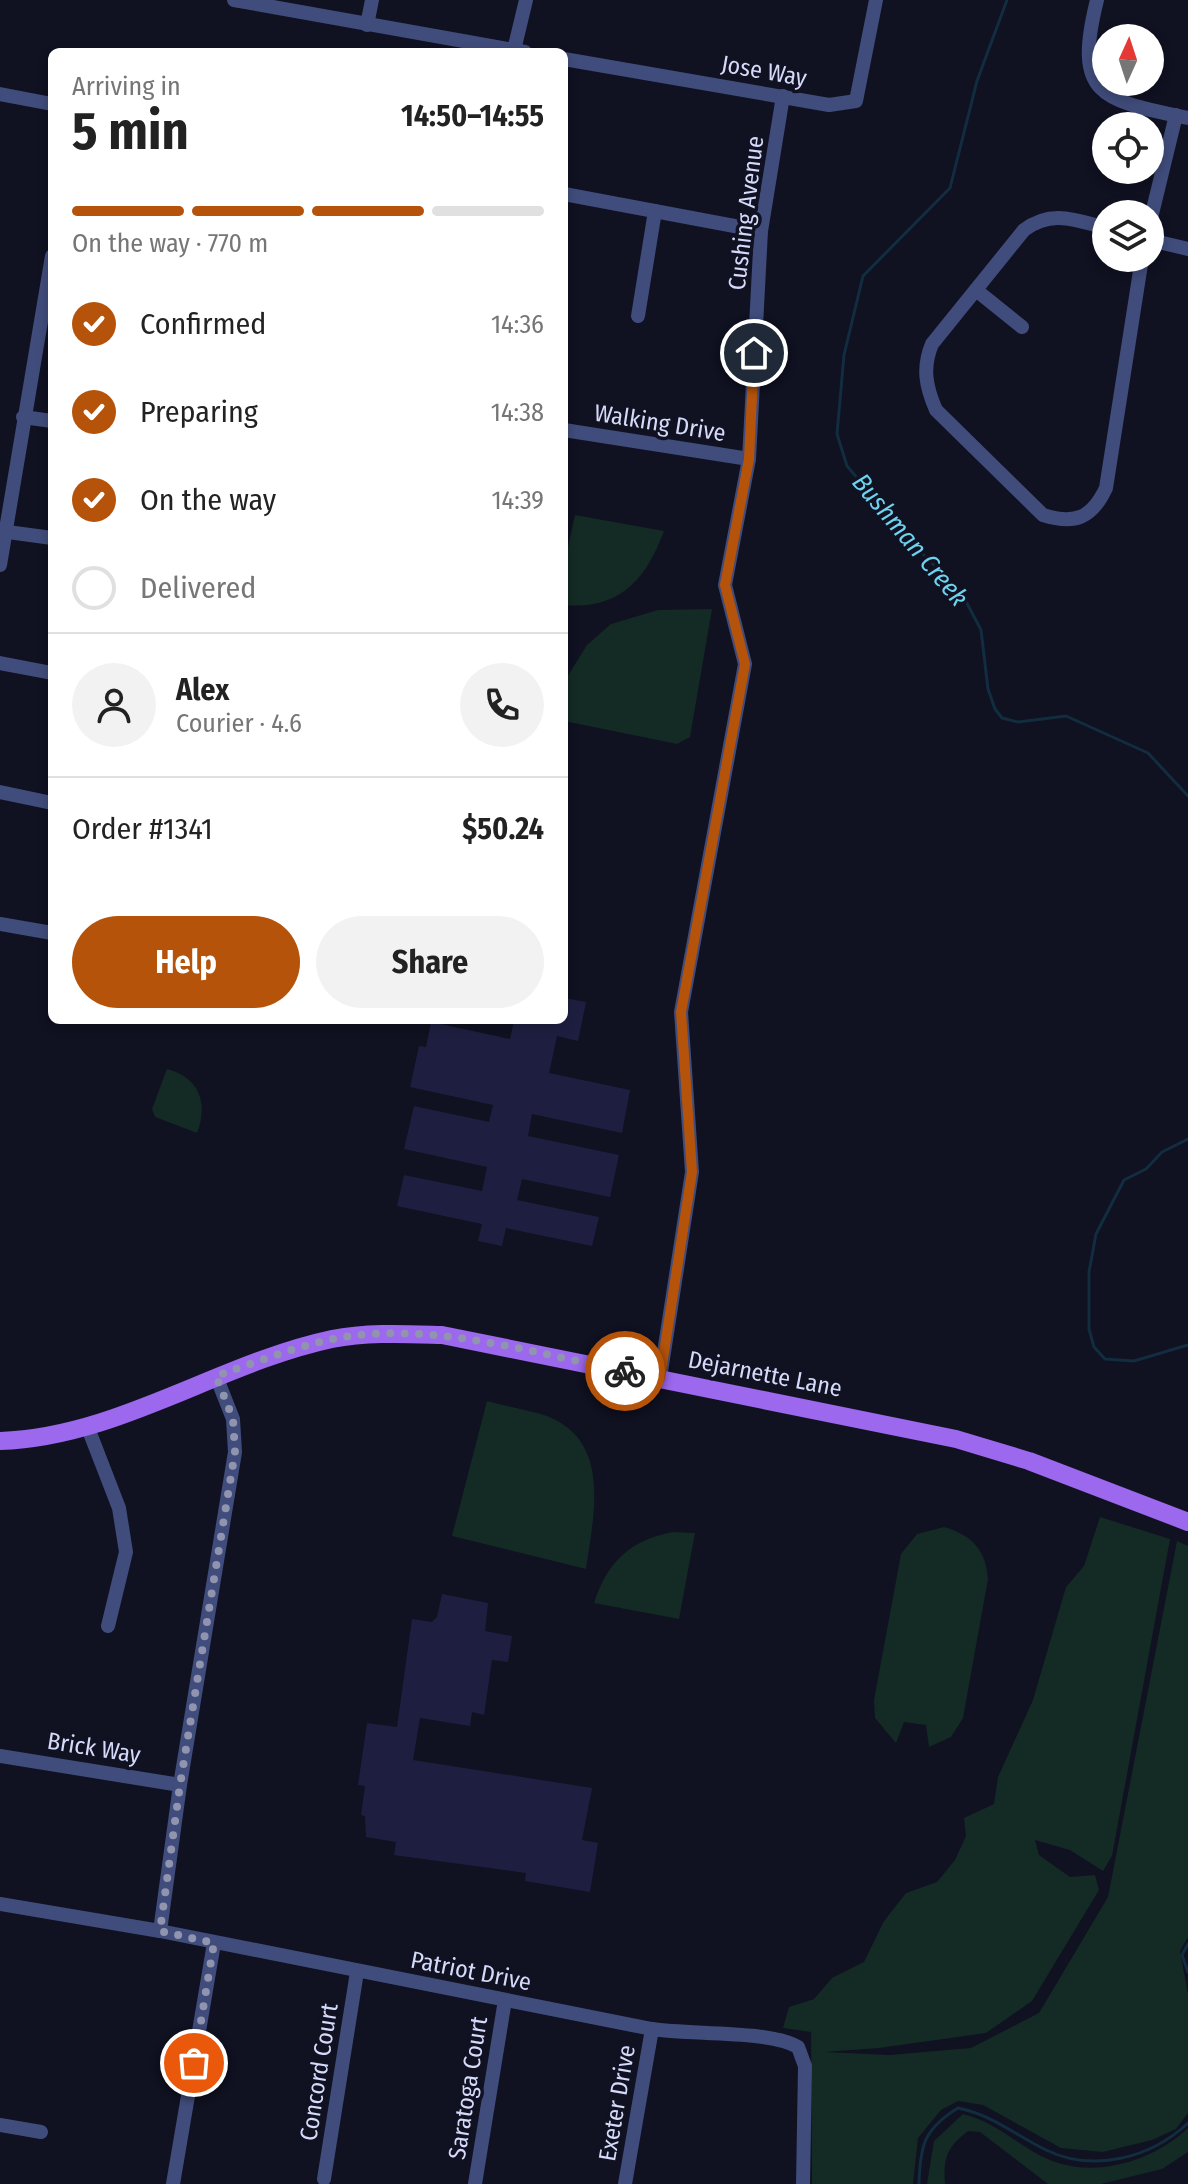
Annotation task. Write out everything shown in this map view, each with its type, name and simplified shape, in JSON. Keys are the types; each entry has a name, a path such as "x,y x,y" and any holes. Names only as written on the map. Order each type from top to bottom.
{"main road":[{"name":"Dejarnette Lane","path":"0,1441 88,1428 216,1376 334,1339 387,1333 442,1335 956,1439 1029,1461 1188,1522"}],"street":[{"path":"367,25 372,0"},
{"path":"519,48 526,0"},
{"name":"Jose Way","path":"568,60 829,105 856,101 876,0"},
{"path":"1097,0 1086,47 1093,79 1101,91 1132,105 1182,117 1156,200"},
{"path":"240,1 501,48"},
{"path":"0,94 48,103"},
{"name":"Cushing Avenue","path":"660,1378 692,1172 681,1012 745,664 725,585 749,459 761,231 783,96"},
{"path":"568,195 761,231"},
{"path":"638,316 655,211"},
{"path":"1092,224 1061,216 1035,221 976,290 928,354 926,382 936,410 1043,515 1066,521 1079,520 1091,513 1106,488 1140,272"},
{"path":"1164,243 1188,249"},
{"path":"0,565 3,532 48,278"},
{"path":"976,290 1022,327"},
{"path":"23,417 48,420"},
{"name":"Walking Drive","path":"568,431 749,459"},
{"path":"3,532 48,538"},
{"path":"0,663 48,672"},
{"path":"0,792 48,802"},
{"path":"0,924 48,932"},
{"path":"160,1931 180,1785 235,1452 233,1419 216,1376"},
{"path":"88,1428 119,1508 126,1552 108,1626"},
{"name":"Brick Way","path":"0,1756 180,1785"},
{"name":"Patriot Drive","path":"0,1904 160,1931 652,2029 691,2035 783,2038 798,2047 805,2066 803,2184"},
{"path":"173,2184 214,1943"},
{"name":"Concord Court","path":"324,2179 357,1972"},
{"name":"Saratoga Court","path":"475,2184 505,2000"},
{"name":"Exeter Drive","path":"625,2184 652,2029"},
{"path":"0,2125 41,2132"}],"green space":[{"path":"575,515 664,531 649,564 628,588 615,597 583,605 568,605 568,547"},
{"path":"712,609 690,737 677,744 568,722 568,676 587,645 611,624 658,610"},
{"path":"167,1069 186,1078 198,1092 202,1111 197,1133 155,1117 152,1109"},
{"path":"487,1401 541,1414 564,1425 580,1440 594,1479 586,1569 452,1536"},
{"path":"1100,1517 1170,1539 1112,1856 1103,1871 1070,1850 1035,1840 1039,1855 1070,1877 1095,1875 1099,1890 1032,2001 986,2033 825,2052 890,2055 971,2048 1039,2013 1108,1897 1177,1541 1188,1546 1188,1937 1180,1951 1188,1994 1188,2113 1176,2129 1152,2140 1103,2152 1061,2148 983,2105 958,2101 941,2110 918,2138 913,2184 812,2184 811,2032 783,2028 789,2007 814,1999 832,1978 864,1962 884,1921 906,1893 937,1882 955,1860 966,1836 964,1818 994,1804 998,1777 1033,1700 1066,1587 1084,1566"},
{"path":"944,1527 962,1534 976,1545 984,1560 988,1579 963,1718 951,1737 929,1747 926,1725 904,1722 896,1743 875,1718 874,1700 901,1554 917,1534"},
{"path":"673,1532 695,1533 679,1619 594,1603 606,1576 622,1555 644,1541"},
{"path":"963,2114 987,2123 1039,2155 1068,2165 1086,2168 1123,2164 1158,2150 1188,2128 1188,2152 1162,2169 1101,2184 1048,2184 980,2132 968,2131 955,2142 948,2154 945,2184 927,2184 934,2141"}],"building":[{"path":"568,999 586,1002 578,1041 557,1036 549,1073 630,1090 622,1133 532,1114 528,1136 619,1155 610,1197 522,1179 517,1200 599,1217 592,1246 506,1228 502,1246 478,1241 482,1224 397,1206 404,1175 482,1191 487,1167 404,1149 414,1106 489,1122 493,1105 410,1087 419,1046 426,1047 431,1024 510,1039 513,1024 568,1024"},
{"path":"442,1594 488,1603 485,1631 512,1636 508,1662 492,1660 484,1715 472,1712 470,1726 420,1718 413,1760 592,1788 582,1840 598,1843 590,1892 525,1881 526,1873 394,1855 396,1842 366,1837 365,1816 361,1815 365,1786 358,1785 367,1723 397,1727 412,1619 432,1622 437,1617"}],"waterway":[{"name":"Bushman Creek","path":"1007,0 977,81 950,188 863,276 844,355 837,434 847,466 916,547 961,592 981,630 988,689 1002,718 1018,722 1066,716 1148,753 1188,796"},
{"name":"Bushman Creek","path":"1188,1139 1162,1152 1146,1169 1124,1180 1096,1234 1089,1272 1089,1329 1094,1347 1105,1359 1134,1361 1188,1345"},
{"name":"Bushman Creek","path":"1188,1944 1182,1955 1188,1972"},
{"name":"Bushman Creek","path":"919,2184 926,2139 938,2123 958,2108 993,2121 1046,2150 1083,2160 1102,2161 1139,2153 1157,2145 1188,2123"}],"way so far":[{"path":"194,2063 214,1943 160,1931 180,1785 235,1452 233,1419 216,1376 334,1339 387,1333 442,1335 625,1371"}],"route":[{"path":"625,1371 660,1378 692,1172 681,1012 745,664 725,585 749,459 754,353"}]}
